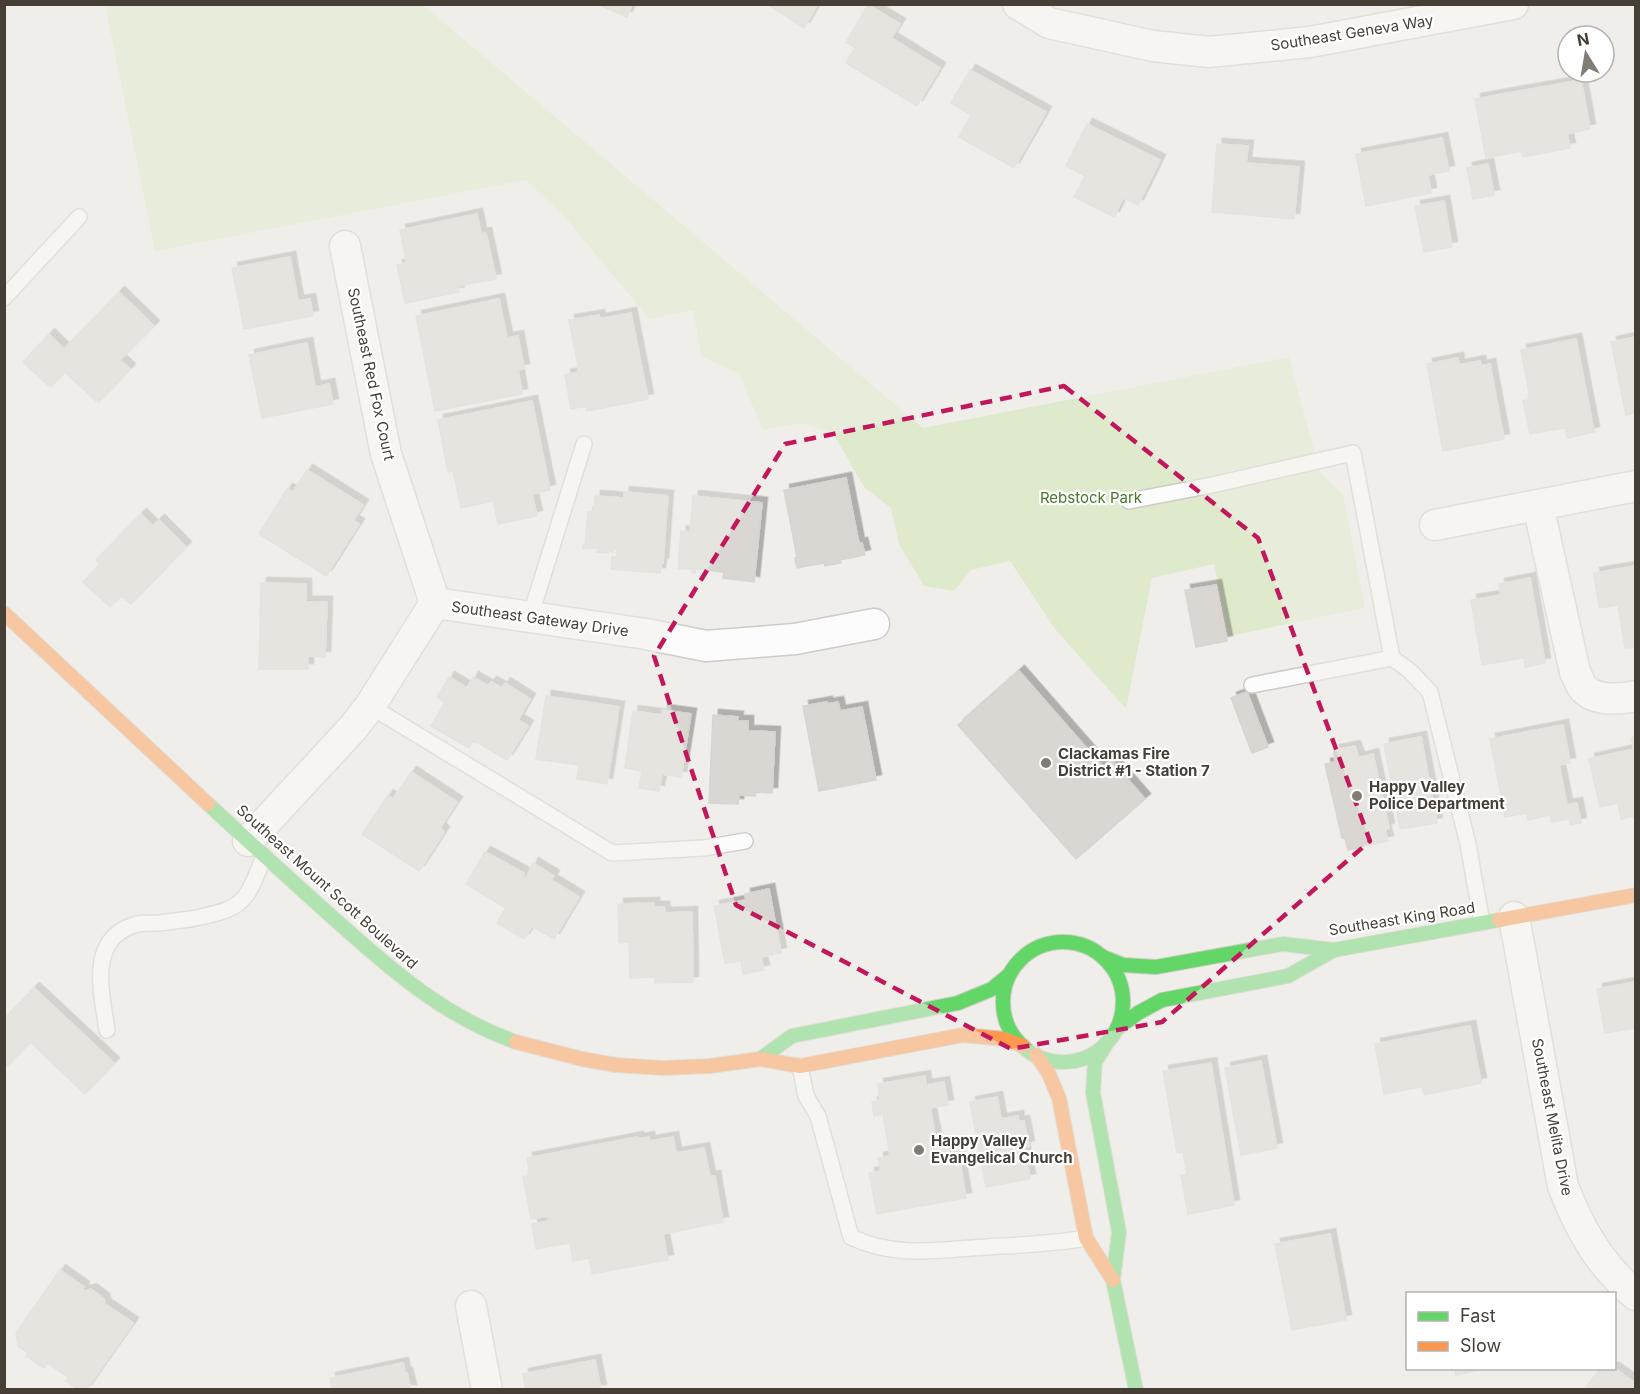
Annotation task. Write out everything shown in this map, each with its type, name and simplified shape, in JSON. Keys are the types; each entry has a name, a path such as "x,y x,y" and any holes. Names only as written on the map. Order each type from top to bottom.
{"main road":[{"name":"Southeast Mount Scott Boulevard","path":"4,613 256,848 397,975 436,1003 513,1041 552,1053 616,1065 663,1068 760,1059 800,1066 963,1035 1004,1039 1023,1046"},
{"name":"Southeast King Road","path":"1103,957 1123,965 1156,967 1283,944 1334,950 1635,895"},
{"path":"1108,1041 1096,1052 1074,1060 1051,1060 1036,1055 1023,1046 1012,1034 1006,1021 1003,1005 1004,989 1009,975 1018,962 1030,952 1044,945 1059,942 1075,943 1090,948 1103,957 1113,969 1120,983 1123,998 1122,1014 1117,1029"},
{"path":"1136,1389 1113,1280 1119,1232 1093,1094 1095,1062 1117,1029 1138,1013 1162,1000 1288,976 1334,950"},
{"name":"Southeast Mount Scott Boulevard","path":"760,1059 792,1036 958,1003 992,989 1009,975"},
{"path":"1036,1055 1048,1072 1059,1098 1086,1238 1113,1280"}],"street":[{"name":"Southeast Geneva Way","path":"1018,4 1049,23 1153,46 1209,52 1310,42 1429,12 1513,4"},
{"name":"Southeast Red Fox Court","path":"345,246 386,454 435,603"},
{"path":"1435,525 1635,486"},
{"path":"1538,505 1575,672 1583,688 1591,694 1605,698 1635,696"},
{"name":"Southeast Gateway Drive","path":"256,848 370,706 435,603 646,634 706,646 795,639 874,624"},
{"name":"Southeast Melita Drive","path":"1514,917 1563,1186 1586,1239 1604,1264 1635,1295"},
{"path":"471,1306 487,1389"}],"lane":[{"path":"4,297 79,217"},
{"path":"530,617 584,444"},
{"path":"1129,501 1353,453 1392,658 1410,671 1430,692 1468,844 1482,923"},
{"path":"1252,685 1392,658"},
{"path":"370,706 612,854 705,848 745,840"},
{"path":"107,1030 100,977 102,954 111,940 122,931 137,924 187,921 228,910 242,901 249,891 256,848"},
{"path":"800,1066 806,1096 818,1116 851,1238 870,1246 909,1252 1060,1243 1086,1238"}],"highlighted area":[{"path":"1064,386 1258,538 1370,841 1162,1022 1011,1049 736,905 654,656 785,444"}],"green space":[{"name":"Rebstock Park","path":"105,5 423,5 923,428 1289,357 1320,472 1343,494 1365,608 1229,636 1214,564 1152,578 1126,709 1055,629 1010,561 971,570 954,591 924,586 899,544 891,508 864,487 833,433 800,423 763,430 739,374 701,356 693,310 649,319 564,216 526,180 155,251"}],"building":[{"path":"597,4 632,4 627,17"},
{"path":"767,4 818,4 804,28"},
{"path":"868,5 900,24 891,38 940,68 917,106 846,63 855,48 846,42"},
{"path":"970,70 1046,112 1014,168 959,137 971,115 951,103"},
{"path":"1559,84 1582,84 1590,129 1567,134 1570,148 1523,157 1521,151 1486,158 1475,99"},
{"path":"1087,124 1160,160 1138,205 1123,198 1114,217 1074,197 1085,176 1066,166"},
{"path":"1442,138 1449,171 1428,175 1431,193 1366,206 1356,154"},
{"path":"1217,144 1248,146 1246,163 1299,167 1294,219 1212,212"},
{"path":"1488,164 1494,195 1473,199 1467,168"},
{"path":"1444,201 1452,247 1424,252 1415,206"},
{"path":"477,214 481,234 486,233 496,279 458,286 459,292 405,303 397,265 407,263 400,230"},
{"path":"290,257 298,301 310,299 313,316 244,329 232,268"},
{"path":"119,292 154,326 120,360 130,369 98,403 65,372 50,387 23,362 49,334 64,349"},
{"path":"499,299 507,338 518,336 524,369 518,370 522,394 435,411 416,316"},
{"path":"631,313 648,399 587,411 586,406 571,409 565,375 579,372 569,320 599,315 600,319"},
{"path":"1636,337 1636,413 1626,415 1611,342"},
{"path":"1576,339 1594,432 1567,438 1565,428 1530,434 1523,401 1530,399 1521,350"},
{"path":"307,343 315,387 329,384 333,404 262,418 249,355"},
{"path":"1458,358 1459,365 1480,361 1481,366 1490,364 1504,439 1443,451 1427,364"},
{"path":"532,401 550,490 532,494 537,516 498,524 493,501 461,508 453,471 448,472 438,420"},
{"path":"307,470 363,505 353,521 359,524 326,576 259,534 287,489 293,492"},
{"path":"846,478 859,544 862,543 865,555 840,560 841,563 825,566 824,563 797,568 795,558 797,557 784,490"},
{"path":"624,492 668,496 663,563 660,573 611,569 612,557 617,557 618,550 614,549 613,552 608,551 608,553 597,552 598,548 583,549 588,512 594,512 595,496 624,498"},
{"path":"693,496 762,503 754,582 723,578 724,572 696,569 695,573 692,569 678,569 681,531 690,532"},
{"path":"141,514 153,526 159,520 186,547 131,604 121,596 110,607 83,582 100,565 96,560"},
{"path":"1636,566 1636,647 1625,648 1618,605 1599,608 1594,573"},
{"path":"1530,578 1545,663 1525,667 1524,658 1482,665 1471,600 1501,595 1499,584"},
{"path":"261,583 306,584 306,602 327,602 325,657 308,656 308,669 259,669"},
{"path":"1216,585 1227,641 1196,647 1185,590"},
{"name":"Clackamas Fire District #1 - Station 7","path":"1019,671 1103,767 1111,760 1145,799 1076,859 958,725"},
{"path":"449,677 467,688 473,677 488,686 491,682 502,688 505,683 530,699 518,720 528,726 507,760 473,740 469,748 431,726 445,702 437,697"},
{"path":"1247,692 1268,747 1252,753 1231,698"},
{"path":"546,696 619,707 607,784 577,779 579,765 536,759"},
{"path":"827,702 827,704 838,702 840,711 862,707 876,780 819,791 803,706"},
{"path":"662,710 691,714 681,777 662,774 659,791 639,788 642,771 625,768 633,711 662,715"},
{"path":"713,715 738,717 737,721 748,721 748,731 775,732 772,793 756,792 755,796 739,795 738,804 709,803"},
{"path":"1563,725 1570,763 1559,765 1567,805 1577,803 1581,823 1570,825 1569,819 1551,822 1550,815 1528,820 1527,813 1505,817 1490,739"},
{"path":"1636,736 1636,816 1621,819 1618,803 1600,807 1589,759 1634,749 1631,738"},
{"path":"1421,737 1437,823 1400,829 1384,744"},
{"name":"Happy Valley Police Department","path":"1355,746 1359,758 1373,754 1389,828 1385,830 1388,841 1348,850 1345,838 1342,838 1325,764 1335,762 1334,750"},
{"path":"411,772 457,802 440,828 444,832 419,871 362,834 388,795 393,799"},
{"path":"485,852 524,873 523,876 526,878 533,863 554,876 551,880 579,897 554,939 532,926 524,939 497,923 506,908 466,884"},
{"path":"769,889 781,953 761,957 764,970 743,974 741,961 725,963 714,906 746,900 745,894"},
{"path":"654,903 654,907 664,907 665,913 692,912 693,982 655,983 655,977 630,978 629,942 619,943 618,904"},
{"path":"1636,982 1636,1028 1605,1033 1597,989"},
{"path":"34,988 114,1063 85,1094 30,1042 4,1069 4,1019"},
{"path":"1470,1026 1481,1083 1424,1095 1422,1087 1384,1094 1375,1044"},
{"path":"1261,1061 1277,1148 1241,1155 1225,1068"},
{"path":"1211,1063 1234,1205 1188,1214 1181,1175 1187,1175 1183,1152 1177,1153 1163,1071"},
{"name":"Happy Valley Evangelical Church","path":"925,1076 926,1085 944,1082 948,1105 930,1108 937,1144 948,1142 950,1158 959,1156 966,1198 877,1214 869,1173 881,1171 878,1158 890,1156 883,1114 874,1116 872,1102 880,1100 878,1084"},
{"path":"997,1097 1001,1119 1018,1116 1019,1122 1024,1121 1029,1146 1024,1147 1030,1179 986,1187 970,1102"},
{"path":"638,1137 638,1139 649,1137 650,1141 673,1137 676,1153 704,1148 710,1177 715,1176 723,1222 663,1234 668,1260 592,1274 589,1258 573,1261 570,1243 536,1249 532,1224 549,1221 548,1216 531,1219 523,1177 530,1175 527,1158"},
{"path":"1330,1234 1346,1320 1292,1330 1275,1244"},
{"path":"60,1270 84,1287 82,1289 85,1291 91,1289 104,1299 105,1304 133,1323 86,1390 79,1390 66,1381 68,1377 47,1363 44,1368 26,1356 28,1353 18,1346 16,1333"},
{"path":"595,1360 601,1390 526,1390 523,1374"},
{"path":"403,1363 411,1390 332,1390 330,1378"},
{"path":"1616,1369 1636,1384 1636,1390 1589,1390 1586,1387 1599,1370"},
{"path":"1455,1370 1478,1370 1456,1375"}],"traffic: fast":[{"path":"208,804 395,971 464,1019 516,1042"},
{"path":"1103,957 1123,965 1156,967 1283,944 1334,950 1499,920"},
{"path":"1063,942 1086,947 1105,960 1118,979 1123,1002 1118,1025 1105,1044 1086,1057 1063,1062 1040,1057 1021,1044 1008,1025 1003,1002 1008,979 1021,960 1040,947 1063,942"},
{"path":"1117,1029 1138,1013 1162,1000 1288,976 1334,950"},
{"path":"760,1059 792,1036 958,1003 992,989 1009,975"},
{"path":"1108,1041 1095,1062 1093,1093 1119,1232 1113,1280 1136,1390"}],"traffic: slow":[{"path":"4,613 208,804"},
{"path":"1499,920 1636,895"},
{"path":"516,1042 582,1059 616,1065 663,1068 710,1066 760,1059 800,1066 963,1035 1004,1039 1023,1046"},
{"path":"1036,1055 1048,1072 1059,1098 1086,1238 1113,1280"}],"place":[{"name":"Clackamas Fire District #1 - Station 7","path":"1046,763"},
{"name":"Happy Valley Police Department","path":"1357,796"},
{"name":"Happy Valley Evangelical Church","path":"919,1150"}]}
